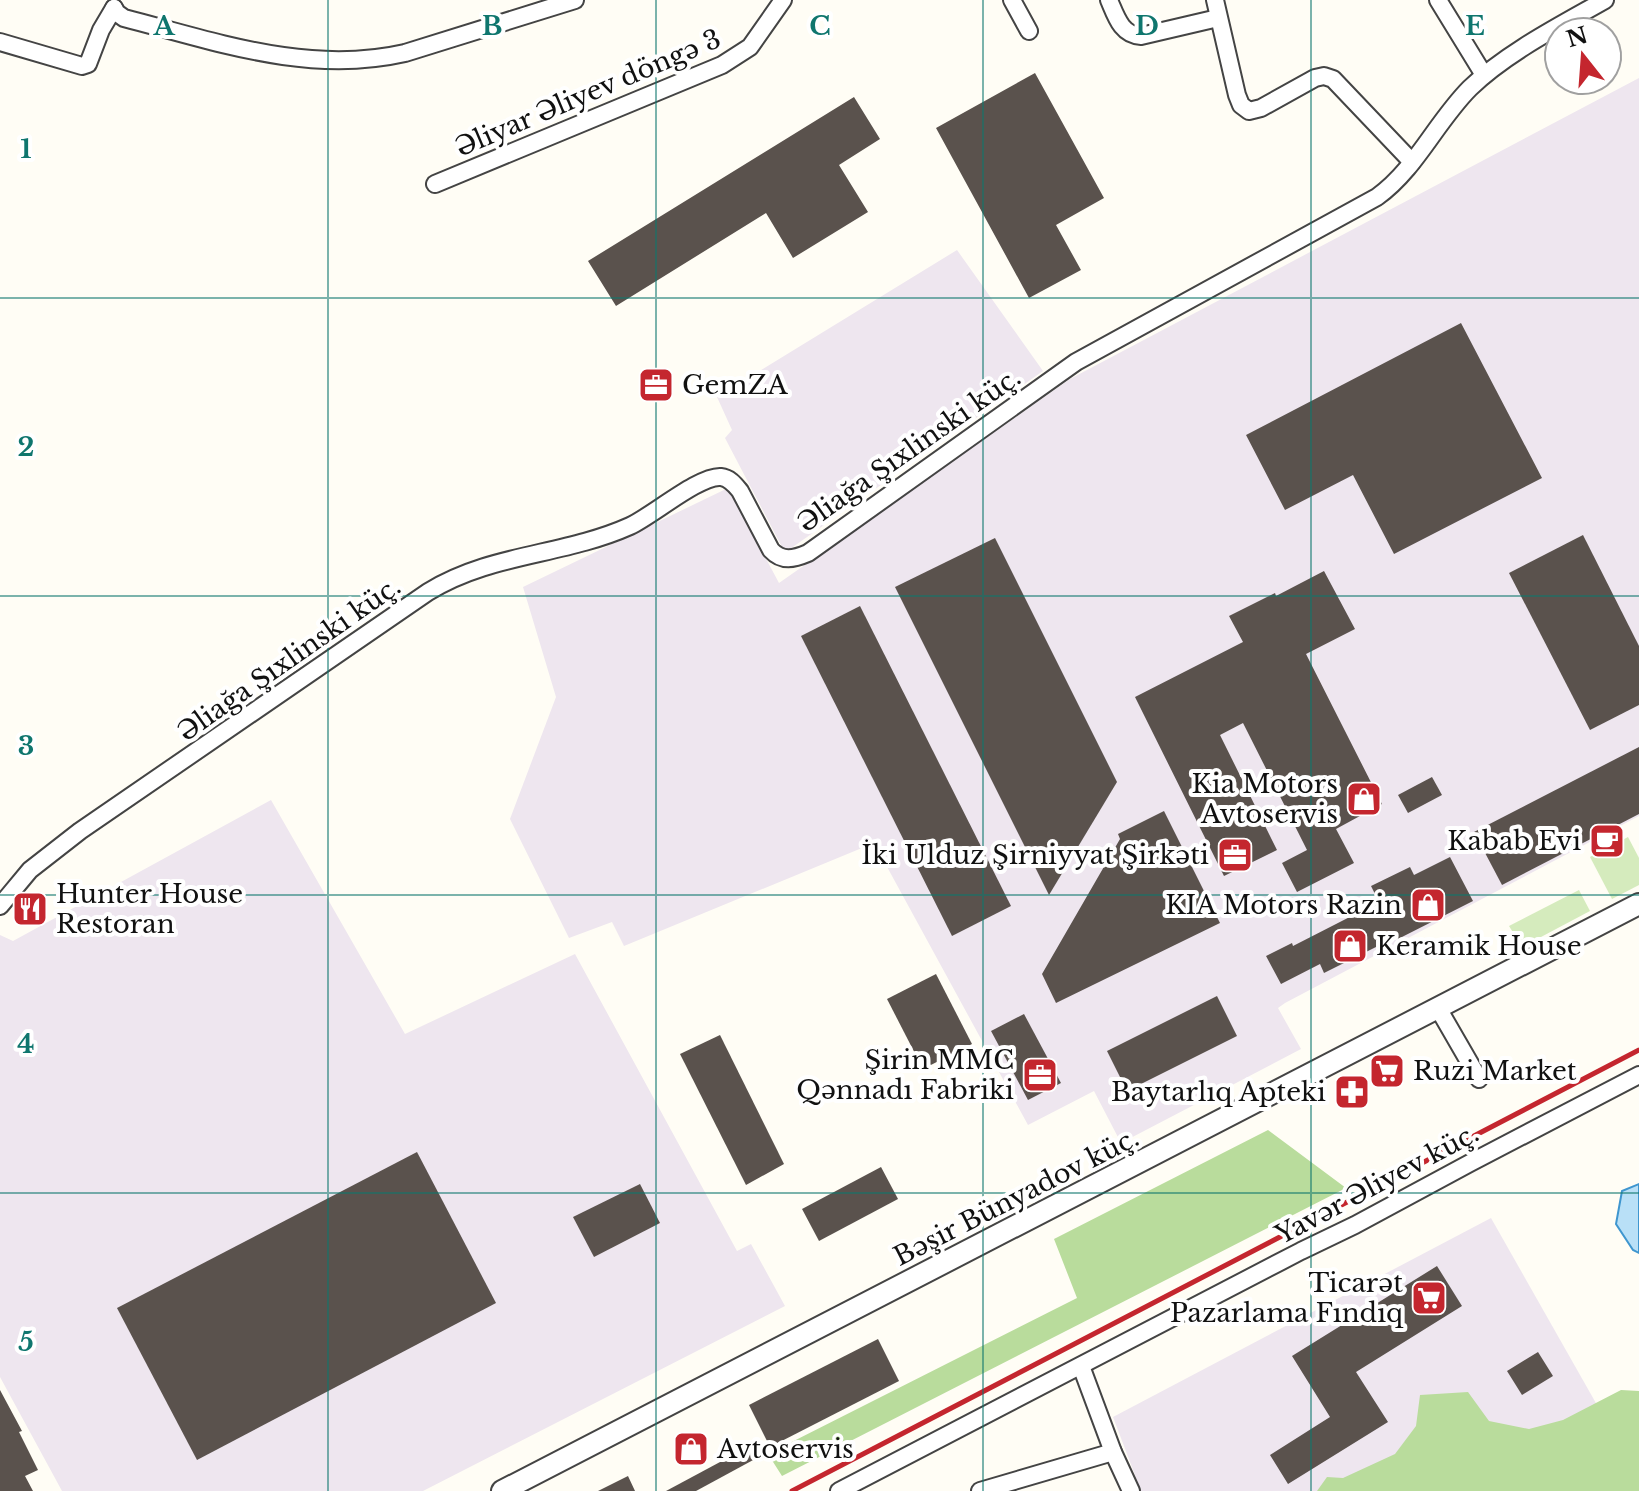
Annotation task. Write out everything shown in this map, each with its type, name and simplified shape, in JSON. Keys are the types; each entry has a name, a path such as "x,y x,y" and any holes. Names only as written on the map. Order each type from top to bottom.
{"street":[{"path":"0,42 82,66 88,64 113,4 124,18 260,53 294,59 381,59 575,0"},
{"path":"763,0 782,1"},
{"path":"1012,0 1029,31"},
{"path":"1109,0 1120,24 1132,35 1141,36 1218,18"},
{"path":"1215,0 1241,105 1249,111 1261,108 1324,76 1338,83 1412,162"},
{"path":"1438,0 1484,75"},
{"name":"Əliağa Şıxlinski küç.","path":"0,906 30,870 56,849 442,583 469,570 609,534 632,525 704,481 721,477 734,483 740,491 776,556 788,560 808,553 1076,362 1377,197 1412,162 1460,99 1484,75 1605,0"},
{"name":"Əliyar Əliyev döngə 3","path":"435,184 722,65 750,47 782,1"},
{"name":"Bəşir Bünyadov küç.","path":"502,1491 1639,904"},
{"path":"1438,1008 1479,1079"},
{"name":"Yavər Əliyev küç.","path":"839,1491 1639,1075"},
{"path":"1081,1366 1131,1491"},
{"path":"980,1491 1113,1452"}],"shaded area":[{"path":"1639,78 1639,816 1285,1003 1278,1008 1301,1049 1121,1143 1094,1091 1028,1125 874,843 624,946 612,922 569,938 510,819 556,697 523,587 728,488 779,583 1070,379 1605,96 1623,96 1623,86"},
{"path":"957,250 1043,371 790,549 782,547 725,438 732,430 717,397"},
{"path":"271,800 405,1034 575,954 737,1251 751,1244 785,1306 423,1491 62,1491 0,1377 0,935 13,941"},
{"path":"1491,1218 1639,1479 1628,1491 1141,1491 1113,1417"}],"green space":[{"path":"1628,837 1639,858 1639,885 1612,899 1590,857"},
{"path":"1579,890 1590,911 1522,947 1509,926"},
{"path":"1268,1130 1346,1188 782,1476 768,1454 1077,1298 1054,1239"},
{"path":"1621,1390 1639,1391 1639,1491 1317,1491 1327,1477 1343,1478 1395,1454 1416,1426 1420,1395 1468,1392 1489,1421 1529,1429 1563,1420"}],"water":[{"path":"1639,1184 1639,1253 1633,1250 1616,1224 1622,1191"}],"building":[{"path":"1035,73 1104,198 1056,225 1081,270 1029,298 936,128"},
{"path":"854,97 880,139 839,165 868,212 793,258 766,213 616,306 588,261"},
{"path":"1461,323 1542,478 1394,554 1353,475 1285,510 1246,435"},
{"path":"1583,535 1639,646 1639,705 1590,730 1509,573"},
{"path":"995,538 1117,782 1049,895 895,587"},
{"path":"1324,571 1355,629 1306,654 1382,804 1336,829 1354,863 1297,892 1282,863 1307,850 1243,723 1220,735 1277,850 1224,876 1135,697 1243,642 1229,616"},
{"path":"860,606 1011,906 952,936 801,636"},
{"path":"1639,747 1639,814 1502,885 1474,832"},
{"path":"1432,777 1442,795 1408,813 1398,795"},
{"path":"1164,811 1220,923 1056,1003 1042,974 1120,839 1118,834"},
{"path":"1450,857 1473,901 1324,973 1320,964 1281,984 1266,956 1292,943 1293,946 1379,902 1371,886 1410,867 1414,875"},
{"path":"936,974 972,1044 923,1069 887,999"},
{"path":"1217,996 1237,1036 1127,1091 1107,1051"},
{"path":"1024,1014 1061,1083 1028,1100 991,1031"},
{"path":"720,1035 784,1164 746,1185 680,1054"},
{"path":"417,1152 496,1303 197,1460 117,1308"},
{"path":"881,1167 898,1199 819,1241 802,1209"},
{"path":"640,1184 660,1223 594,1257 573,1217"},
{"path":"1437,1266 1462,1306 1356,1372 1388,1422 1288,1484 1270,1455 1330,1417 1292,1356"},
{"path":"878,1339 899,1381 770,1447 749,1405"},
{"path":"1538,1352 1553,1376 1522,1395 1507,1371"},
{"path":"0,1390 38,1470 25,1476 33,1491 0,1491"},
{"path":"748,1447 755,1459 696,1491 666,1491"},
{"path":"628,1476 635,1491 598,1491"}],"railway":[{"path":"792,1491 1639,1050"}],"place":[{"name":"GemZA","path":"656,385"},
{"name":"Kia Motors Avtoservis","path":"1364,799"},
{"name":"Kabab Evi","path":"1607,841"},
{"name":"İki Ulduz Şirniyyat Şirkəti","path":"1235,855"},
{"name":"KIA Motors Razin","path":"1428,905"},
{"name":"Hunter House Restoran","path":"30,909"},
{"name":"Keramik House","path":"1350,946"},
{"name":"Ruzi Market","path":"1387,1071"},
{"name":"Şirin MMC Qənnadı Fabriki","path":"1040,1075"},
{"name":"Baytarlıq Apteki","path":"1352,1092"},
{"name":"Ticarət Pazarlama Fındıq","path":"1429,1298"},
{"name":"Avtoservis","path":"691,1449"}]}
